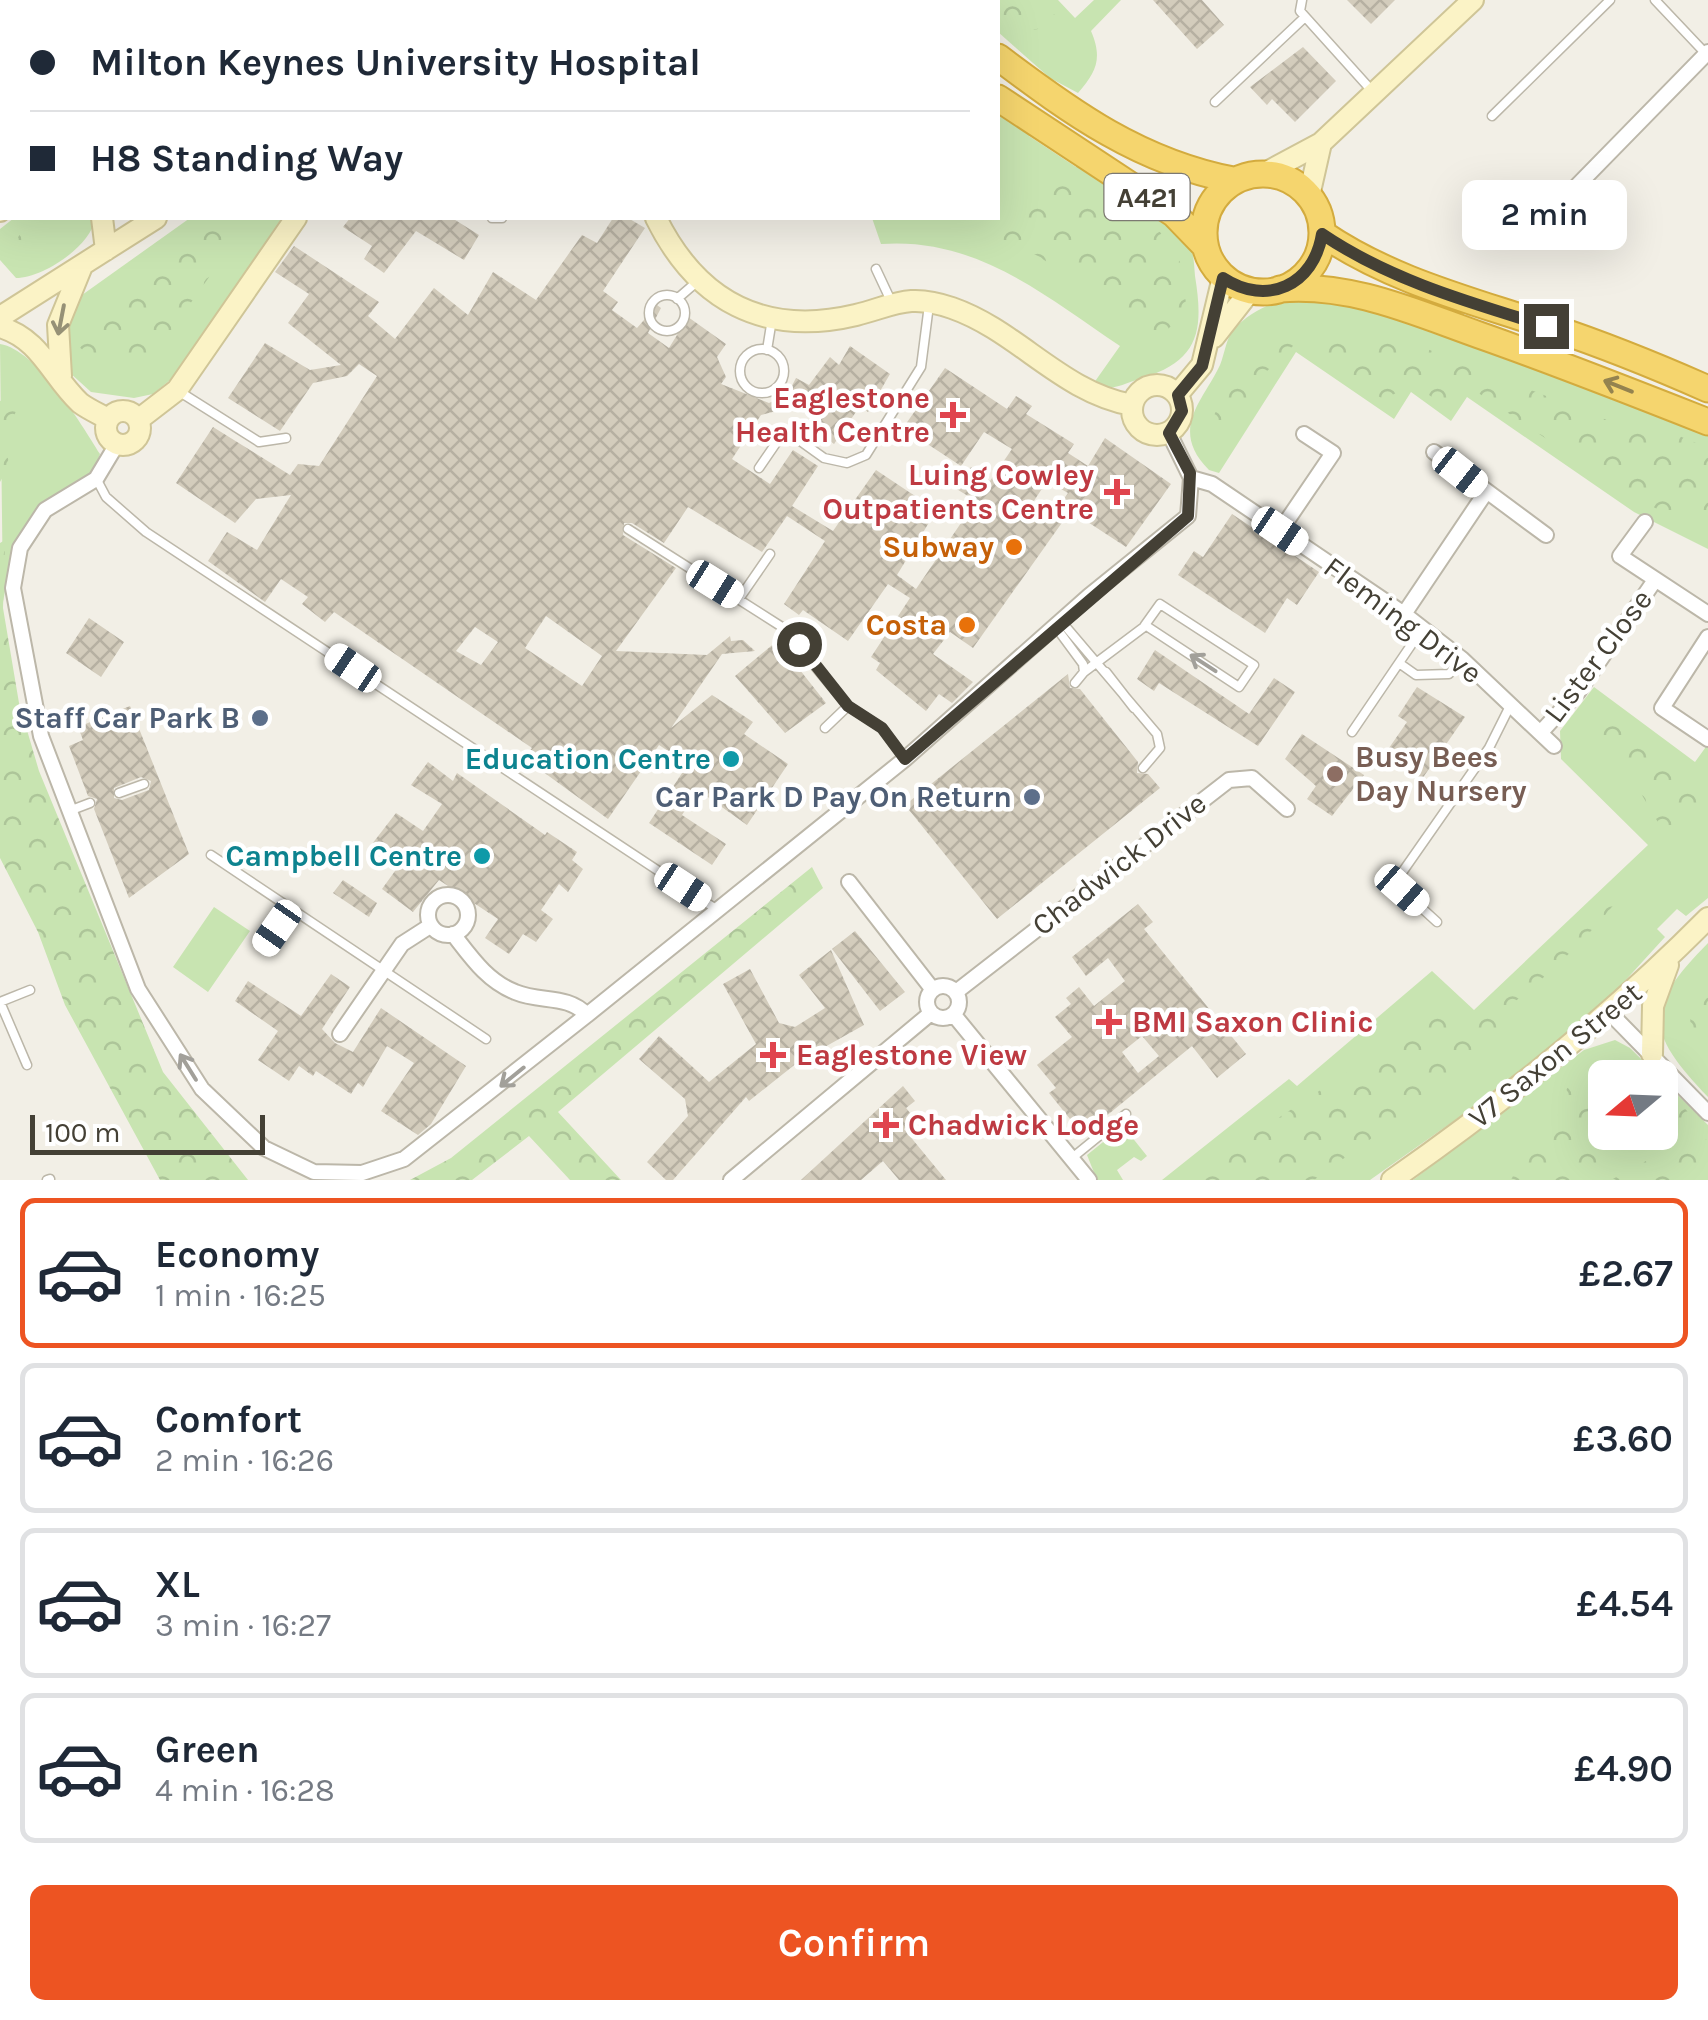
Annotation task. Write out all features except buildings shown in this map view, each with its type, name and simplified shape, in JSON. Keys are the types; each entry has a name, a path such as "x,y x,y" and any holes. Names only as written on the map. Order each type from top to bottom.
{"highway":[{"name":"A421","path":"1000,59 1102,132 1188,172 1233,180"},
{"name":"A421","path":"1000,99 1174,214 1204,245"},
{"path":"1280,289 1310,269 1322,234 1320,218 1309,196 1292,180 1264,172 1233,180 1208,208 1204,245 1223,278 1250,291 1280,289 1318,286 1371,296 1581,371 1708,422"},
{"path":"1322,234 1364,262 1464,301 1637,358 1708,389"}],"street":[{"path":"1264,172 1321,143 1464,3"},
{"path":"1568,195 1707,54"},
{"path":"1309,196 1321,143"},
{"path":"102,220 106,250"},
{"path":"0,318 153,220"},
{"path":"108,419 108,436 116,444 128,444 137,437 138,420 176,390 295,220"},
{"path":"657,220 682,263 699,280 745,311 772,319 822,322 891,302 929,300 957,310 1075,386 1103,400 1132,404"},
{"path":"61,378 58,325 82,266"},
{"path":"1178,395 1202,366 1223,278"},
{"path":"1208,344 1250,291"},
{"path":"0,328 22,336 81,403 108,419"},
{"path":"1156,385 1178,395 1182,411 1169,433 1155,436 1142,430 1133,419 1132,404 1140,390 1156,385"},
{"path":"108,419 120,411 138,420"},
{"path":"116,444 96,479 45,510 20,548 13,588 41,736 138,989 202,1090 264,1148 314,1172 362,1173 404,1159 587,1015 905,759 1058,623 1188,516 1191,478 1169,433"},
{"path":"1280,531 1332,452 1304,434"},
{"path":"1434,452 1546,536"},
{"name":"Fleming Drive","path":"1191,478 1212,484 1404,614 1462,660 1554,746"},
{"path":"1404,614 1486,492"},
{"name":"Lister Close","path":"1644,522 1620,556 1708,614"},
{"name":"Lister Close","path":"1542,731 1578,692 1654,580"},
{"path":"1708,638 1662,708 1708,739"},
{"name":"Chadwick Drive","path":"956,992 1229,780 1252,778 1287,808"},
{"path":"849,882 933,990"},
{"path":"456,897 468,916 462,930 453,934 442,935 430,926 427,916 434,900 456,897"},
{"name":"V7 Saxon Street","path":"1392,1180 1486,1114 1610,1013 1708,918"},
{"path":"340,1034 402,944 430,926"},
{"path":"453,934 488,977 511,991 536,1000 569,1000 587,1015"},
{"path":"1652,1054 1653,1006 1673,954"},
{"path":"942,986 956,992 960,1002 954,1014 944,1018 931,1012 928,998 933,990 942,986"},
{"path":"731,1180 931,1012"},
{"path":"1610,1013 1708,1113"},
{"path":"954,1014 1089,1180"}],"lane":[{"path":"1302,0 1300,11 1375,94"},
{"path":"1492,116 1610,0"},
{"path":"1656,0 1707,54"},
{"path":"1215,102 1305,17"},
{"path":"876,268 891,302"},
{"path":"677,299 699,280"},
{"path":"667,295 677,299 684,310 680,325 668,332 654,326 648,313 654,300 667,295"},
{"path":"759,468 786,430 824,458 847,463 866,455 922,367 929,300"},
{"path":"767,350 772,319"},
{"path":"767,350 781,360 783,378 773,390 756,392 745,384 741,368 751,353 767,350"},
{"path":"176,390 259,442 286,438"},
{"path":"96,479 106,497 146,532 716,908"},
{"path":"628,528 782,627 848,706 882,728 905,759"},
{"path":"739,599 770,554"},
{"path":"1075,683 1145,625 1160,604 1254,665 1239,686 1145,625"},
{"path":"1058,623 1160,741 1156,755 1143,768"},
{"path":"1058,623 1084,672"},
{"path":"1352,732 1422,628"},
{"path":"1399,663 1416,675 1449,674 1462,660"},
{"path":"1437,922 1402,890 1400,874 1490,748 1511,704"},
{"path":"825,728 848,706"},
{"path":"119,794 144,784"},
{"path":"70,811 90,803"},
{"path":"211,855 486,1039"},
{"path":"263,948 291,908"},
{"path":"27,1065 0,1002 30,990"},
{"path":"1072,1158 1126,1114"}],"green space":[{"path":"1000,0 1058,0 1075,18 1094,0 1121,0 1091,31 1097,50 1096,65 1078,93 1050,78 1000,34"},
{"path":"1000,0 1033,0 1068,24 1020,32 1000,13"},
{"path":"1000,112 1032,130 1029,136 1076,167 1082,161 1139,195 1178,227 1191,247 1194,262 1197,328 1186,352 1162,371 1118,386 1091,387 1120,346 1065,308 979,260 916,244 881,244 873,220 1000,220"},
{"path":"1047,178 1104,190 1158,229 1180,262 1187,310 1160,337 1038,256 991,234"},
{"path":"11,220 95,220 75,250 27,277 16,278 0,260 0,229"},
{"path":"67,220 30,256 14,243 28,223"},
{"path":"187,220 285,220 175,376 153,394 134,398 91,392 69,372 65,323 75,300"},
{"path":"215,220 250,220 146,366 85,352 77,345 85,327 117,292"},
{"path":"1296,295 1345,299 1708,432 1708,549 1634,512 1467,397 1451,421 1411,392 1394,419 1296,352 1219,473 1209,470 1197,455 1190,428 1229,337 1255,312"},
{"path":"1334,331 1417,345 1617,424 1660,428 1708,448 1708,531 1637,500 1471,388 1441,403 1414,385 1383,399 1294,345 1267,371 1217,440 1210,423 1245,370 1258,358 1290,341"},
{"path":"0,344 14,349 43,373 100,454 94,472 54,496 13,548 3,602"},
{"path":"20,397 6,444 9,466 0,482 0,401"},
{"path":"5,540 3,608 19,703 39,771 163,1072 248,1180 160,1180 65,1005 38,932 0,858 0,543"},
{"path":"1594,687 1695,762 1708,744 1708,898 1686,916 1677,909 1657,929 1665,937 1602,1006 1529,1068 1370,1180 1162,1180 1289,1079 1297,1086 1432,971 1474,1010 1648,845 1561,759 1560,731"},
{"path":"1603,707 1652,737 1687,778 1700,815 1669,841 1639,790 1588,724"},
{"path":"1656,843 1624,891 1587,935 1502,1012 1510,1022 1445,1085 1314,1180 1185,1180 1381,1050 1440,999 1469,1017 1492,1002"},
{"path":"812,867 823,888 558,1112 621,1180 570,1180 529,1136 472,1180 410,1180 451,1158"},
{"path":"214,907 250,931 208,992 173,967"},
{"path":"1708,943 1708,1097 1672,1054 1660,1020 1663,1003"},
{"path":"1708,975 1708,1035 1691,1030 1689,1003"},
{"path":"1615,1040 1642,1060 1588,1060 1588,1150 1678,1150 1678,1095 1708,1125 1708,1180 1413,1180 1584,1050"},
{"path":"1588,1070 1588,1150 1640,1150 1586,1180 1511,1180 1532,1138 1564,1098 1570,1079"},
{"path":"1678,1101 1688,1112 1690,1122 1678,1129"},
{"path":"1123,1126 1147,1156 1141,1161 1134,1157 1117,1170 1123,1180 1097,1180 1087,1155"},
{"path":"1708,1139 1696,1180 1611,1180 1646,1161"}],"place":[{"name":"Eaglestone Health Centre","path":"953,415"},
{"name":"Luing Cowley Outpatients Centre","path":"1117,492"},
{"name":"Subway","path":"1014,547"},
{"name":"Costa","path":"967,625"},
{"name":"Staff Car Park B","path":"260,718"},
{"name":"Education Centre","path":"731,759"},
{"name":"Busy Bees Day Nursery","path":"1335,774"},
{"name":"Car Park D Pay On Return","path":"1032,797"},
{"name":"Campbell Centre","path":"482,856"},
{"name":"BMI Saxon Clinic","path":"1109,1022"},
{"name":"Eaglestone View","path":"773,1055"},
{"name":"Chadwick Lodge","path":"886,1125"}],"route":[{"path":"799,644 848,706 882,728 905,759 1090,596 1188,516 1190,473 1169,433 1180,420 1178,395 1202,366 1223,278 1250,291 1265,292 1297,282 1319,252 1322,234 1364,262 1464,301 1546,326"}]}
